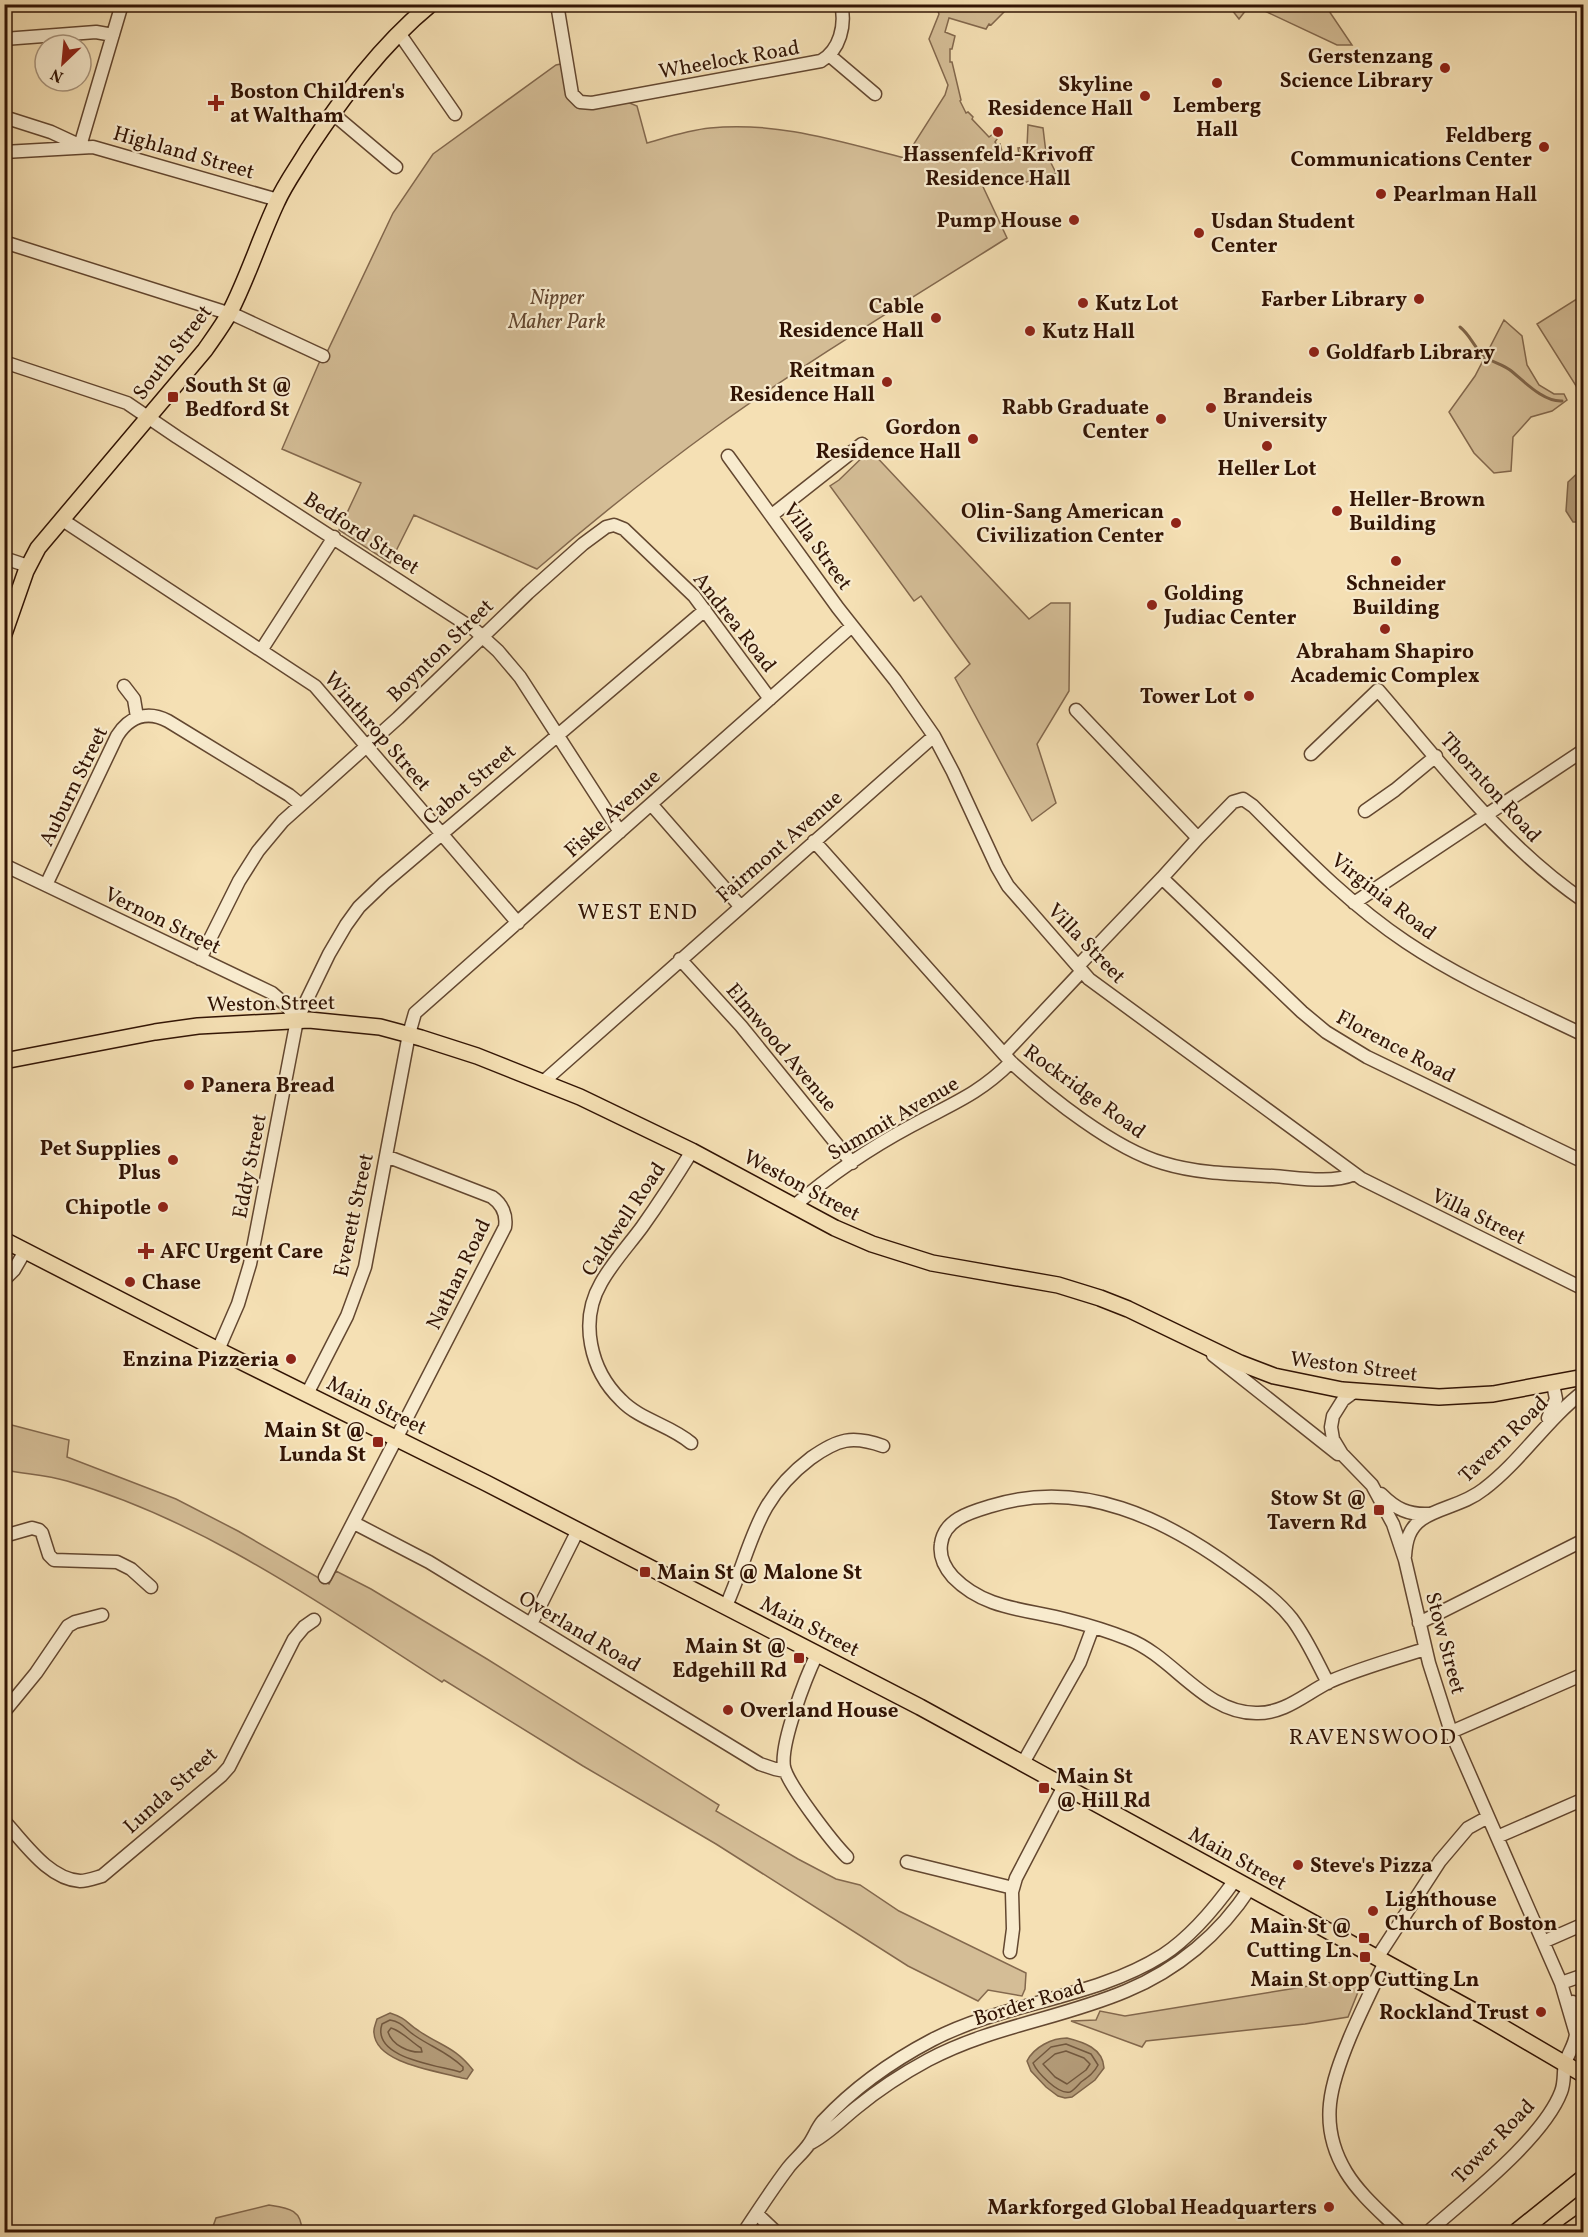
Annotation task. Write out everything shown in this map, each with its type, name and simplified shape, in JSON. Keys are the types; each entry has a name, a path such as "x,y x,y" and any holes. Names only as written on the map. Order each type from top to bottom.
{"highway":[{"path":"1518,2232 1584,2179"},
{"path":"1570,2232 1584,2222"}],"main road":[{"name":"South Street","path":"4,634 28,566 39,548 205,350 229,314 278,200 332,113 399,33 431,4"},
{"name":"Weston Street","path":"4,1061 176,1028 297,1020 352,1023 409,1034 485,1059 598,1105 692,1151 835,1228 899,1254 954,1268 1058,1285 1083,1292 1128,1309 1240,1364 1274,1376 1317,1387 1354,1392 1453,1397 1493,1394 1584,1377"},
{"name":"Main Street","path":"4,1240 578,1530 817,1654 1023,1763 1584,2074"}],"street":[{"path":"80,146 122,4"},
{"name":"Wheelock Road","path":"557,4 571,90 580,102 588,103 821,61 836,46 842,31 844,17 842,4"},
{"path":"4,39 96,32 113,34"},
{"path":"399,33 455,114"},
{"path":"829,55 875,94"},
{"path":"332,113 396,167"},
{"name":"Highland Street","path":"4,117 51,132 80,146"},
{"name":"Highland Street","path":"4,152 80,146 98,148 278,200"},
{"path":"4,242 229,314 323,356"},
{"name":"Bedford Street","path":"4,362 127,403 459,618 483,636 520,677 620,832"},
{"path":"772,516 862,444"},
{"name":"Villa Street","path":"728,456 934,736 1002,877 1020,902 1080,969 1105,993 1355,1174 1584,1289"},
{"name":"Winthrop Street","path":"61,519 315,686 518,923"},
{"name":"Andrea Road","path":"614,525 624,529 685,586 770,699"},
{"name":"Boynton Street","path":"200,959 229,898 269,836 300,804 367,746 528,593 590,538 602,529 614,525"},
{"path":"262,650 334,537"},
{"path":"4,558 28,566"},
{"name":"Cabot Street","path":"297,1020 333,946 355,912 377,888 705,610"},
{"name":"Fiske Avenue","path":"409,1034 417,1010 852,626"},
{"path":"124,686 134,699 137,717"},
{"name":"Thornton Road","path":"1311,754 1378,690 1486,816 1523,854 1584,901"},
{"path":"1076,710 1198,838"},
{"name":"Auburn Street","path":"46,885 117,736 126,724 137,717 154,716 168,721 300,804"},
{"name":"Fairmont Avenue","path":"543,1082 934,736"},
{"path":"1354,903 1584,750"},
{"path":"1365,811 1436,756"},
{"name":"Summit Avenue","path":"794,1206 852,1163 909,1127 976,1092 1080,969 1198,838 1233,802 1239,799"},
{"name":"Virginia Road","path":"1239,799 1253,806 1354,903 1394,934 1426,955 1584,1035"},
{"path":"651,804 740,906"},
{"name":"Rockridge Road","path":"814,841 1007,1058 1047,1092 1114,1140 1136,1153 1163,1163 1194,1170 1329,1179 1355,1174"},
{"name":"Vernon Street","path":"4,865 275,995 297,1020"},
{"name":"Florence Road","path":"1162,878 1302,1012 1326,1032 1367,1057 1584,1162"},
{"name":"Elmwood Avenue","path":"680,959 741,1026 852,1163"},
{"name":"Eddy Street","path":"218,1350 238,1304 250,1264 297,1020"},
{"name":"Everett Street","path":"307,1394 339,1334 359,1286 369,1246 409,1034"},
{"name":"Caldwell Road","path":"691,1443 622,1401 597,1366 589,1332 592,1303 601,1283 646,1221 692,1151"},
{"name":"Nathan Road","path":"386,1156 492,1197 502,1208 506,1223 504,1232 397,1439"},
{"path":"4,1280 14,1270 24,1251"},
{"path":"1190,1339 1350,1462"},
{"path":"1542,1430 1555,1403 1553,1384"},
{"name":"Tavern Road","path":"1405,1560 1410,1532 1416,1524 1432,1514 1469,1499 1485,1488 1563,1408 1584,1391"},
{"name":"Stow Street","path":"1354,1392 1337,1408 1331,1427 1337,1447 1366,1478 1385,1508 1405,1560 1425,1649 1451,1732 1561,1983 1576,2034 1566,2064"},
{"path":"325,1576 397,1439"},
{"path":"726,1606 759,1519 769,1500 789,1477 813,1457 839,1442 859,1439 883,1446"},
{"path":"1366,1478 1399,1509 1414,1514 1432,1514"},
{"path":"1328,1683 1293,1620 1266,1593 1186,1537 1121,1507 1087,1498 1025,1498 966,1515 946,1531 940,1547 944,1564 958,1582 975,1595 1002,1607 1056,1617 1129,1639 1150,1650 1212,1699 1236,1710 1259,1713 1281,1709 1328,1683 1425,1649"},
{"name":"Overland Road","path":"354,1523 429,1562 760,1764 785,1771"},
{"path":"4,1536 32,1528 39,1530 49,1555 54,1560 117,1563 131,1569 151,1587"},
{"path":"531,1624 578,1530"},
{"path":"1419,1623 1584,1540"},
{"path":"4,1712 36,1673 68,1626 102,1615"},
{"name":"Lunda Street","path":"4,1821 38,1858 60,1875 81,1881 102,1876 229,1767 294,1639 304,1627 314,1620"},
{"path":"1023,1763 1080,1662 1093,1627"},
{"path":"817,1654 788,1736 784,1756 785,1771 791,1784 847,1857"},
{"path":"1451,1732 1584,1674"},
{"path":"1010,1952 1014,1929 1013,1888 1022,1864 1064,1786"},
{"path":"1497,1837 1584,1799"},
{"path":"1401,2232 1359,2190 1344,2169 1333,2143 1329,2113 1330,2091 1381,1960 1423,1887 1437,1865 1468,1828 1488,1817"},
{"path":"907,1862 1013,1888"},
{"name":"Border Road","path":"744,2232 787,2169 809,2144 821,2123 846,2099 885,2068 933,2039 993,2015 1108,1981 1164,1954 1192,1932 1234,1880"},
{"name":"Border Road","path":"809,2144 825,2135 888,2084 947,2050 986,2034 1125,1992 1160,1975 1209,1938 1250,1888"},
{"path":"1543,1942 1584,1924"},
{"path":"1561,1983 1584,1975"},
{"name":"Stow Street","path":"1561,1983 1584,2020"},
{"name":"Tower Road","path":"1428,2232 1532,2135 1558,2098 1564,2081 1566,2064"},
{"path":"757,2214 776,2232"}],"green space":[{"name":"Nipper Maher Park","path":"935,5 1011,5 986,29 949,18 945,32 955,36 952,49 950,49 950,62 952,62 960,101 966,113 968,112 973,117 972,119 989,137 993,134 997,139 995,142 997,145 1000,144 1002,151 998,153 1000,159 1019,155 1018,148 1027,147 1028,125 1043,128 1046,153 1056,173 1020,184 978,176 1007,238 751,402 647,479 537,569 414,515 390,563 339,530 361,483 282,449 319,363 328,350 393,213 433,154 556,65 566,63 574,97 620,99 637,106 647,143 702,129 760,127 809,134 905,158 945,95 948,85 929,39 939,14"},
{"path":"1228,5 1250,5 1239,19"},
{"path":"1252,5 1325,5 1352,45 1337,45"},
{"path":"1583,295 1583,397 1537,324"},
{"path":"1504,320 1522,336 1527,365 1539,385 1554,394 1564,394 1567,400 1552,411 1531,417 1513,437 1511,471 1494,473 1474,453 1449,412 1475,376"},
{"path":"870,450 1029,619 1051,603 1070,603 1069,691 1037,744 1056,803 1032,821 955,678 970,664 921,596 914,601 830,486"},
{"path":"4,1423 69,1440 67,1457 176,1499 238,1531 329,1584 336,1571 371,1589 719,1805 716,1811 836,1879 860,1885 899,1911 1026,1973 1022,1996 988,1990 978,2001 908,1966 716,1844 583,1766 444,1680 442,1682 262,1568 215,1542 118,1498 59,1479 5,1470"},
{"path":"1364,1977 1348,2017 1305,2024 1146,2041 1142,2047 1071,2021 1096,2020 1100,2011 1125,2016"},
{"path":"269,2205 288,2209 297,2214 300,2218 302,2232 211,2232 216,2218"}],"water":[{"path":"1583,468 1583,519 1573,522 1566,511 1568,482"},
{"path":"390,2013 460,2056 473,2070 467,2079 424,2069 396,2059 385,2052 377,2044 374,2030 377,2019"},
{"path":"1067,2038 1085,2044 1096,2051 1103,2061 1104,2068 1095,2080 1072,2097 1065,2098 1046,2087 1031,2071 1027,2061 1044,2044"}],"waterway":[{"path":"1460,327 1484,356 1510,370 1541,395 1562,401"}],"place":[{"name":"Gerstenzang Science Library","path":"1445,68"},
{"name":"Lemberg Hall","path":"1217,83"},
{"name":"Skyline Residence Hall","path":"1145,96"},
{"name":"Boston Children's at Waltham","path":"216,103"},
{"name":"Hassenfeld-Krivoff Residence Hall","path":"998,132"},
{"name":"Feldberg Communications Center","path":"1544,147"},
{"name":"Pearlman Hall","path":"1381,194"},
{"name":"Pump House","path":"1074,220"},
{"name":"Usdan Student Center","path":"1199,233"},
{"name":"Farber Library","path":"1419,299"},
{"name":"Kutz Lot","path":"1083,303"},
{"name":"Cable Residence Hall","path":"936,318"},
{"name":"Kutz Hall","path":"1030,331"},
{"name":"Goldfarb Library","path":"1314,352"},
{"name":"Reitman Residence Hall","path":"887,382"},
{"name":"South St @ Bedford St","path":"173,397"},
{"name":"Brandeis University","path":"1211,408"},
{"name":"Rabb Graduate Center","path":"1161,419"},
{"name":"Gordon Residence Hall","path":"973,439"},
{"name":"Heller Lot","path":"1267,446"},
{"name":"Heller-Brown Building","path":"1337,511"},
{"name":"Olin-Sang American Civilization Center","path":"1176,523"},
{"name":"Schneider Building","path":"1396,561"},
{"name":"Golding Judiac Center","path":"1152,605"},
{"name":"Abraham Shapiro Academic Complex","path":"1385,629"},
{"name":"Tower Lot","path":"1249,696"},
{"name":"Panera Bread","path":"189,1085"},
{"name":"Pet Supplies Plus","path":"173,1160"},
{"name":"Chipotle","path":"163,1207"},
{"name":"AFC Urgent Care","path":"146,1251"},
{"name":"Chase","path":"130,1282"},
{"name":"Enzina Pizzeria","path":"291,1359"},
{"name":"Main St @ Lunda St","path":"378,1442"},
{"name":"Stow St @ Tavern Rd","path":"1379,1510"},
{"name":"Main St @ Malone St","path":"645,1572"},
{"name":"Main St @ Edgehill Rd","path":"799,1658"},
{"name":"Overland House","path":"728,1710"},
{"name":"Main St @ Hill Rd","path":"1044,1788"},
{"name":"Steve's Pizza","path":"1298,1865"},
{"name":"Lighthouse Church of Boston","path":"1373,1911"},
{"name":"Main St @ Cutting Ln","path":"1364,1938"},
{"name":"Main St opp Cutting Ln","path":"1365,1957"},
{"name":"Rockland Trust","path":"1541,2012"},
{"name":"Markforged Global Headquarters","path":"1329,2207"}],"district":[{"name":"WEST END","path":"638,911"},
{"name":"RAVENSWOOD","path":"1373,1736"}]}
